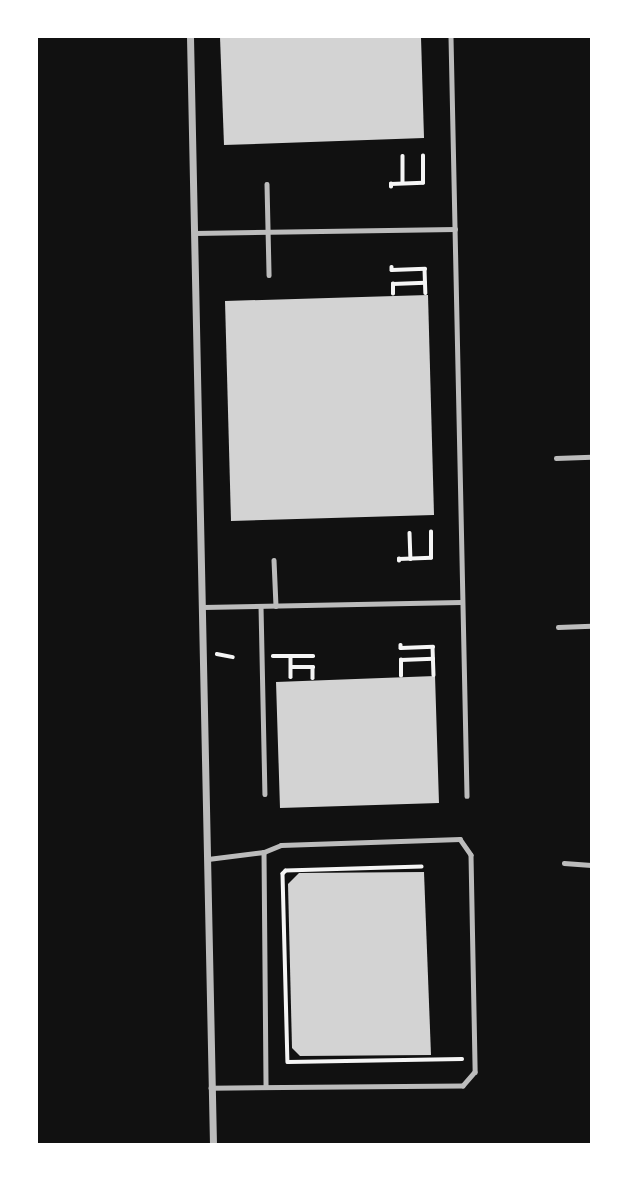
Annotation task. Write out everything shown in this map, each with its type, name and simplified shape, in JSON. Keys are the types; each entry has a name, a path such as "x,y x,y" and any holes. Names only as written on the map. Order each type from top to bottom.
{"street":[{"path":"190,37 212,1144"}],"lane":[{"path":"451,37 467,796"},
{"path":"267,184 269,275"},
{"path":"194,233 455,229"},
{"path":"556,458 591,457"},
{"path":"274,560 276,606"},
{"path":"202,607 461,602"},
{"path":"261,606 265,794"},
{"path":"558,627 591,626"},
{"path":"207,859 264,852 281,845 460,839 471,855 475,1059 475,1072 463,1086 211,1088"},
{"path":"264,852 266,1087"},
{"path":"564,863 591,865"}],"path":[{"path":"403,156 403,183"},
{"path":"391,187 391,184 423,183 423,156"},
{"path":"392,267 392,270 425,269 426,293"},
{"path":"393,294 393,284 425,283"},
{"path":"399,561 431,558 431,532"},
{"path":"410,533 411,559"},
{"path":"401,645 401,648 433,647 434,675"},
{"path":"217,654 233,657"},
{"path":"271,656 313,656"},
{"path":"291,656 291,677"},
{"path":"401,676 401,660 433,659"},
{"path":"291,667 313,667 313,678"},
{"path":"422,867 286,871 283,874 288,1062 475,1059"}],"building":[{"path":"220,37 421,37 424,138 224,145"},
{"path":"428,295 434,515 231,521 225,301"},
{"path":"435,676 439,803 280,808 276,682"},
{"path":"424,872 431,1055 300,1056 292,1048 288,884 299,873"}]}
